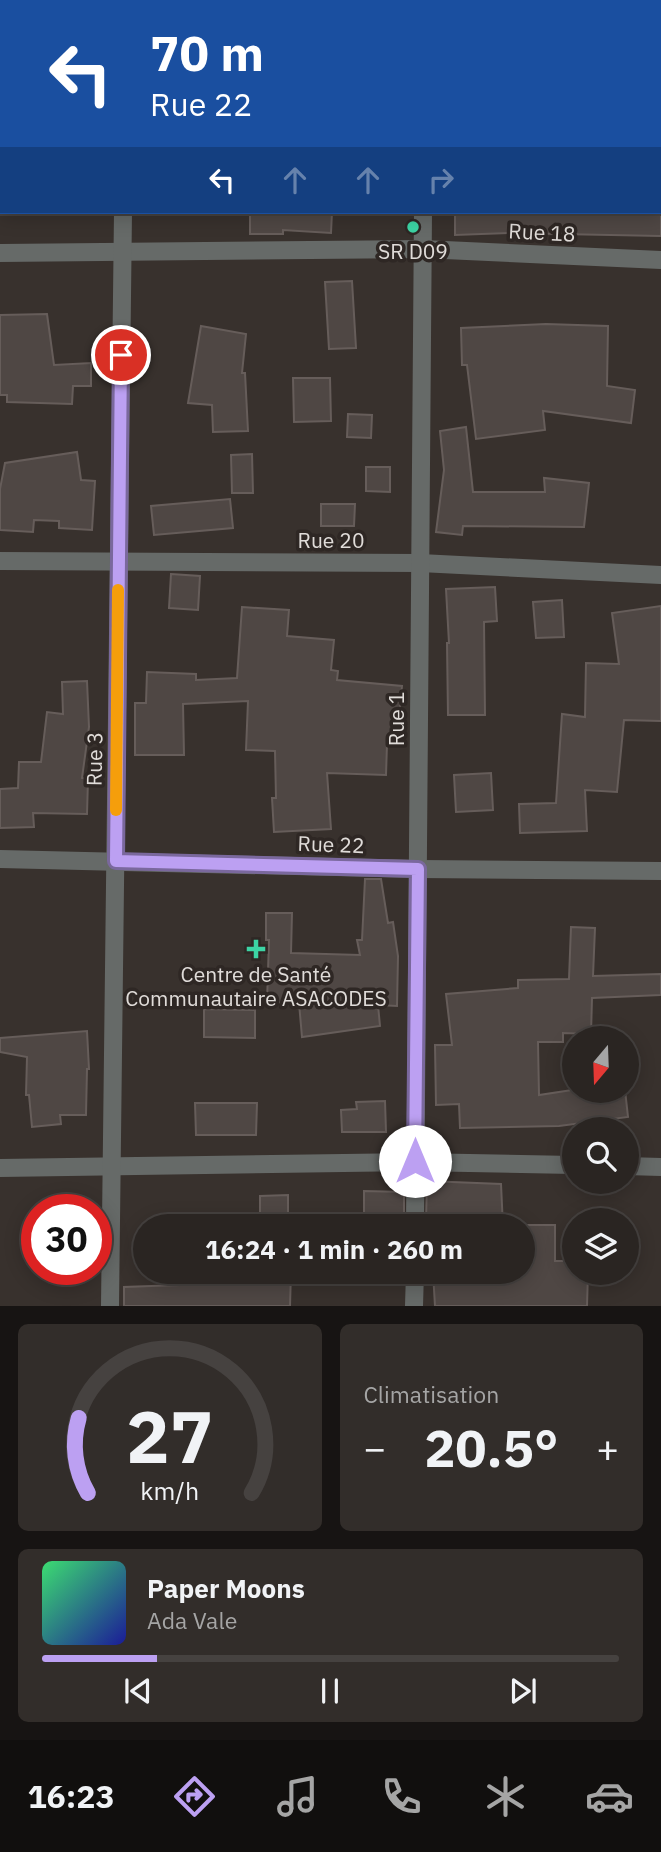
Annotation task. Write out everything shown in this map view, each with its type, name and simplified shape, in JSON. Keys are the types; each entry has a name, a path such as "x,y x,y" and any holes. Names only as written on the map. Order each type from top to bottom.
{"street":[{"name":"Rue 3","path":"110,1306 123,214"},
{"name":"Rue 1","path":"415,1214 423,214"},
{"name":"Rue 18","path":"0,253 423,249 661,260"},
{"name":"Rue 20","path":"0,561 420,563 661,575"},
{"name":"Rue 22","path":"0,859 418,869 661,871"},
{"path":"0,1168 415,1161 562,1165"},
{"path":"639,1166 661,1167"},
{"path":"414,1306 415,1284"}],"building":[{"path":"250,214 332,214 331,233 283,230 283,234 250,234"},
{"path":"455,214 661,214 661,236 509,233 455,235"},
{"path":"352,281 356,348 329,349 325,282"},
{"path":"47,314 54,365 91,363 91,386 73,386 72,404 7,402 7,395 0,395 0,315"},
{"path":"546,324 608,326 607,386 635,390 631,423 543,411 545,430 476,439 467,365 462,365 461,328"},
{"path":"201,326 246,334 242,373 245,373 248,431 213,432 212,405 188,403"},
{"path":"293,378 330,378 331,421 294,422"},
{"path":"348,414 372,415 371,438 347,437"},
{"path":"466,427 473,492 545,492 544,478 589,483 584,527 463,526 462,535 436,532 444,470 440,431"},
{"path":"77,452 81,480 95,481 92,530 59,528 59,521 34,520 33,532 0,530 0,489 5,463"},
{"path":"252,454 253,493 232,493 231,455"},
{"path":"366,467 390,467 390,492 366,491"},
{"path":"230,499 233,528 154,535 151,506"},
{"path":"321,504 355,504 354,526 321,526"},
{"path":"171,574 200,576 198,610 169,608"},
{"path":"495,587 497,621 484,622 485,715 448,715 449,643 446,589"},
{"path":"562,600 564,637 536,638 533,602"},
{"path":"661,606 661,721 624,720 617,792 585,790 587,831 520,833 519,804 556,803 562,714 585,717 586,663 619,664 612,613"},
{"path":"242,607 289,610 287,636 334,640 331,670 338,671 337,680 402,686 396,745 387,744 386,775 327,773 331,829 274,832 272,798 276,798 275,751 246,750 248,701 183,704 184,755 135,755 135,703 146,703 147,672 196,674 196,680 237,678"},
{"path":"87,681 89,727 82,778 88,779 87,814 33,813 34,827 0,828 0,789 18,788 19,762 41,762 47,712 63,714 62,682"},
{"path":"491,773 493,810 456,812 454,775"},
{"path":"365,879 381,879 388,923 393,922 398,956 397,1006 378,1005 380,1026 302,1037 299,1003 267,1002 269,940 266,940 266,913 292,913 291,953 360,955 357,940 362,940"},
{"path":"571,927 595,928 593,976 661,974 661,995 592,998 591,1026 562,1026 562,1042 538,1042 539,1095 562,1092 562,1103 626,1103 628,1117 562,1117 562,1126 559,1126 460,1128 459,1104 436,1105 435,1045 452,1045 446,994 518,988 518,980 569,979"},
{"path":"204,1009 255,1010 255,1038 204,1037"},
{"path":"87,1031 89,1069 86,1115 60,1115 61,1124 32,1127 29,1095 26,1095 27,1057 0,1052 0,1038"},
{"path":"385,1101 386,1132 342,1132 341,1110 357,1109 356,1102"},
{"path":"195,1103 257,1103 256,1135 196,1135"},
{"path":"427,1181 501,1184 502,1214 426,1214"},
{"path":"364,1191 404,1192 404,1214 364,1214"},
{"path":"288,1195 288,1214 260,1214 260,1196"},
{"path":"535,1225 555,1225 555,1261 562,1261 562,1285 588,1285 587,1306 435,1306 434,1284 535,1284"},
{"path":"291,1284 290,1306 124,1306 124,1287"}],"slow traffic":[{"path":"116,810 118,590"}],"place":[{"name":"SR D09","path":"413,227"},
{"name":"Centre de Santé Communautaire ASACODES","path":"256,949"}],"route":[{"path":"121,355 116,861 418,869 415,1161"}]}
